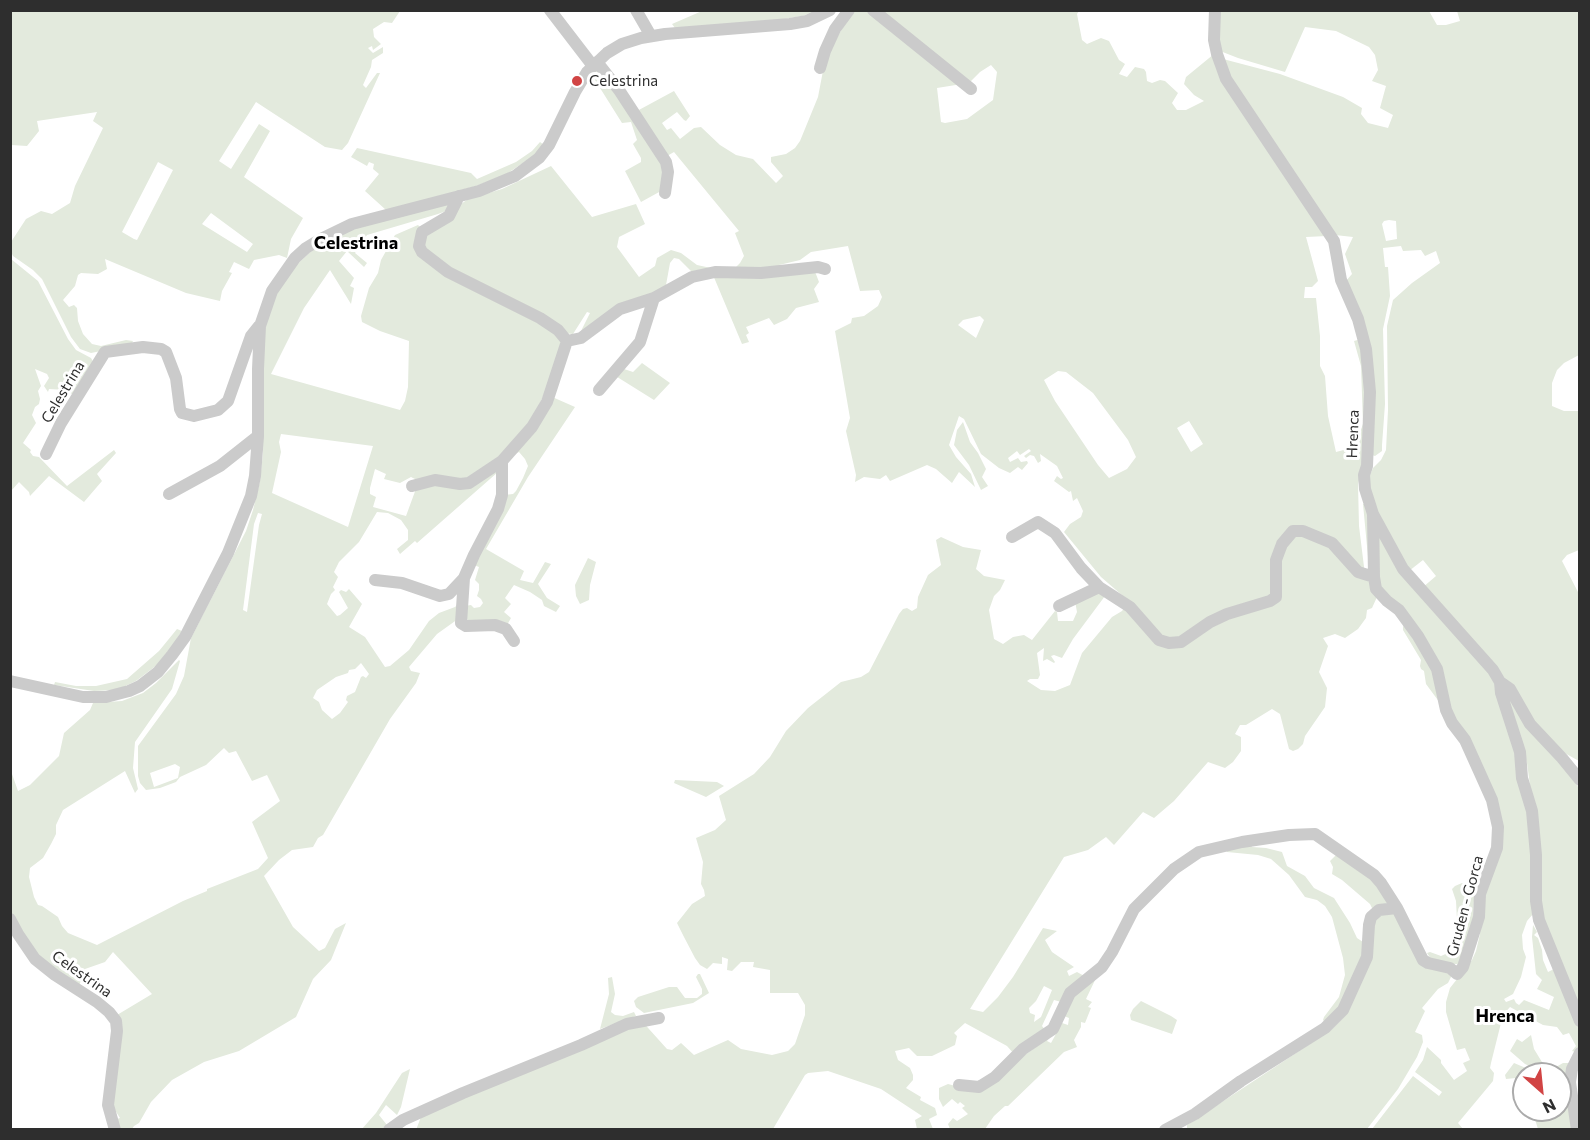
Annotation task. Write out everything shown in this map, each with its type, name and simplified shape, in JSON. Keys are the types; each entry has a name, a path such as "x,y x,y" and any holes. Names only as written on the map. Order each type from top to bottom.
{"street":[{"path":"550,10 619,90 666,162 668,172 665,194"},
{"path":"636,10 651,36"},
{"path":"820,68 835,29 849,10"},
{"path":"873,10 971,89"},
{"name":"Hrenca","path":"1215,10 1214,40 1226,79 1335,241 1341,280 1358,319 1366,349 1370,392 1367,466 1364,476 1365,489 1373,514 1403,569 1493,670 1500,681 1510,689 1530,724 1580,780"},
{"name":"Celestrina","path":"10,681 95,698 117,695 148,680 167,663 185,637 228,553 244,515 255,476 260,326 272,291 295,258 319,240 352,224 459,196 498,184 514,176 539,158 556,133 582,80 595,64 622,44 651,36 790,24 807,21 830,11"},
{"path":"459,196 449,216 422,232 419,246 422,252 448,272 540,318 558,330 567,342"},
{"path":"567,342 581,338 620,309 654,298 692,276 715,272 761,273 818,267 825,269"},
{"path":"599,390 640,342 654,298"},
{"name":"Celestrina","path":"46,454 66,415 105,352 143,347 161,349 166,352 176,378 180,409 182,413 194,416 218,411 228,401 251,336 260,326"},
{"path":"411,486 435,480 469,483 502,461 532,427 547,402 567,342"},
{"path":"169,494 219,466 258,436"},
{"path":"502,461 502,495 498,509 474,555 465,578 461,623 466,626 495,626 506,629 514,641"},
{"name":"Gruden - Gorca","path":"1373,514 1376,589 1399,610 1418,636 1437,669 1446,710 1452,723 1465,740 1492,800 1498,827 1497,848 1480,894 1479,917 1475,934 1464,967 1457,974 1450,968 1423,960 1397,908"},
{"path":"1012,537 1038,522 1055,532 1081,568 1099,587 1130,607 1159,640 1168,643 1181,642 1210,622 1276,597 1276,560 1282,544 1293,531 1303,531 1332,543 1358,573 1374,577"},
{"path":"375,580 402,583 440,596 448,594 465,578"},
{"path":"1059,606 1099,587"},
{"path":"1500,681 1501,693 1520,752 1522,778 1532,812 1539,920 1580,1021"},
{"path":"959,1084 979,1086 994,1077 1023,1049 1053,1029 1070,993 1102,967 1134,909 1174,869 1198,852 1242,842 1289,835 1315,834 1374,875 1387,890 1397,908 1379,910 1371,917 1367,957 1343,1010 1325,1028 1241,1081 1195,1114 1165,1130"},
{"name":"Celestrina","path":"10,919 35,959 97,1002 116,1021 117,1031 108,1105 115,1130"},
{"path":"389,1130 403,1120 463,1093 627,1024 659,1018"},
{"path":"1577,1130 1570,1082 1572,1069 1580,1053"}],"shaded area":[{"path":"11,11 400,11 392,23 384,22 373,29 374,37 381,44 373,50 372,46 368,48 373,53 383,47 383,53 372,60 363,85 366,88 377,73 380,73 348,143 342,150 325,147 256,102 219,161 231,169 259,124 270,131 244,177 303,218 291,239 287,258 279,255 254,260 249,269 234,262 229,272 232,273 222,291 220,301 186,293 105,259 107,269 98,274 81,273 78,275 75,286 63,300 69,307 74,305 77,308 78,321 83,334 92,344 101,346 126,340 133,341 131,345 91,353 80,349 71,337 42,279 11,252 11,242 26,219 41,211 52,214 70,203 75,186 103,128 93,121 97,112 37,121 39,131 27,146 11,145","holes":["158,162 173,170 137,240 122,232","211,213 253,244 247,252 202,224"]},
{"path":"702,11 818,11 777,20 675,28 672,24"},
{"path":"853,11 870,11 962,84 937,88 941,122 945,123 967,119 993,100 997,72 991,65 971,81 967,80 879,11 1079,11 1077,14 1082,40 1087,44 1101,38 1109,41 1119,60 1125,64 1119,74 1127,77 1135,67 1144,69 1147,81 1152,83 1165,81 1178,93 1172,103 1177,110 1186,110 1204,101 1194,95 1184,84 1186,77 1214,54 1327,236 1306,237 1318,281 1312,287 1305,287 1304,298 1316,298 1320,366 1325,376 1328,416 1336,452 1351,448 1356,443 1363,424 1361,366 1354,341 1361,339 1367,399 1362,468 1358,484 1359,526 1365,575 1377,597 1372,608 1367,610 1366,618 1358,629 1345,638 1335,634 1323,638 1328,646 1319,672 1327,688 1325,707 1298,749 1293,751 1289,749 1280,714 1272,709 1246,725 1240,725 1235,734 1241,737 1241,751 1225,768 1208,762 1174,801 1154,818 1143,812 1114,845 1106,837 1088,850 1064,857 970,1009 983,1012 998,997 1043,928 1057,931 1045,940 1052,952 1074,967 1067,971 1069,976 1077,972 1086,977 1065,1003 1054,1000 1042,1026 1047,1032 1014,1054 1007,1046 965,1023 954,1033 957,1036 955,1045 932,1056 917,1056 909,1048 895,1051 898,1060 910,1068 913,1075 913,1080 906,1088 921,1097 920,1100 935,1108 937,1115 929,1119 933,1129 917,1129 915,1120 922,1116 881,1089 828,1071 805,1075 773,1129 416,1130 424,1109 640,1019 667,1049 672,1050 681,1043 694,1055 728,1040 741,1049 772,1055 788,1051 795,1044 805,1015 805,1005 798,993 770,993 770,970 753,967 754,962 741,962 732,971 727,970 728,959 722,957 722,964 713,963 707,969 700,965 677,923 692,904 705,896 701,884 703,862 696,838 715,830 726,820 719,796 754,774 770,757 786,731 808,708 841,682 861,677 869,672 899,614 903,609 907,608 912,611 917,608 918,597 928,575 941,565 936,540 941,537 963,547 981,550 976,569 984,576 1005,580 994,596 989,610 994,639 1003,644 1013,637 1024,635 1032,640 1055,611 1058,621 1073,621 1077,612 1075,601 1097,586 1105,596 1062,658 1054,655 1051,656 1054,663 1047,659 1043,661 1044,648 1037,653 1040,675 1038,679 1027,681 1041,690 1055,691 1070,685 1082,653 1112,617 1122,611 1127,604 1123,596 1101,577 1064,532 1070,524 1081,517 1083,511 1077,498 1073,501 1071,491 1069,492 1054,481 1057,476 1063,478 1057,466 1040,454 1041,461 1038,463 1034,456 1030,455 1026,458 1024,456 1031,451 1029,449 1020,455 1017,451 1008,458 1010,462 1018,458 1021,462 1027,461 1028,463 1022,470 1018,467 1010,473 999,468 981,454 964,419 959,416 949,445 971,474 975,487 959,472 952,483 936,469 927,465 890,481 886,475 880,479 864,477 855,482 856,475 846,431 850,418 835,331 851,323 852,318 864,316 878,306 882,297 879,290 860,291 848,246 811,252 800,260 779,265 775,271 735,268 744,256 735,233 739,231 674,152 667,156 637,111 674,91 690,116 686,121 677,112 662,123 667,130 671,128 680,139 694,128 701,127 720,145 736,155 753,159 776,183 783,176 771,162 771,157 786,154 800,141 818,97 826,55","holes":["980,316 984,320 976,338 958,325 963,320","1058,371 1066,372 1093,393 1128,440 1136,457 1127,469 1109,478 1055,401 1044,380","1189,421 1203,444 1191,452 1177,428","1044,986 1052,990 1041,1017 1034,1022 1035,1015 1030,1013 1029,1008 1036,1001"]},
{"path":"1218,11 1429,11 1437,25 1446,25 1460,21 1457,11 1579,11 1579,355 1564,363 1557,370 1552,383 1552,406 1564,411 1579,411 1579,550 1567,555 1562,561 1579,594 1579,761 1561,751 1538,730 1509,683 1422,588 1436,576 1423,560 1409,571 1380,522 1367,482 1373,468 1381,460 1386,450 1387,326 1393,300 1440,263 1436,251 1425,256 1421,250 1403,251 1401,246 1383,248 1385,267 1388,267 1390,296 1383,329 1385,404 1382,451 1375,456 1372,455 1372,384 1345,282 1352,274 1345,254 1353,237 1335,235 1236,88 1223,59 1280,74 1343,97 1362,108 1361,114 1368,123 1388,128 1393,115 1380,108 1386,86 1372,81 1378,70 1375,55 1369,47 1336,31 1305,27 1285,72 1220,51","holes":["1384,221 1396,221 1397,239 1386,241 1382,224"]},
{"path":"599,68 666,169 661,191 641,202 625,171 641,162 633,144 637,140 631,122 622,123 595,80 592,74"},
{"path":"540,142 544,145 532,157 505,175 476,186 386,210 365,191 379,174 373,169 374,164 369,162 367,166 351,157 357,148 471,173 477,179 516,162"},
{"path":"551,166 592,217 636,204 645,224 619,237 617,247 639,277 655,266 657,258 671,250 681,253 697,265 711,268 692,272 679,259 674,258 670,263 666,285 662,289 579,335 590,313 587,312 573,334 563,333 448,267 423,246 424,231 468,199 502,189"},
{"path":"449,204 446,211 367,235 355,253 367,263 364,267 347,251 339,261 354,278 350,286 354,288 351,304 330,270 304,308 271,374 400,410 408,387 409,341 362,322 361,316 369,288 395,235 418,225 420,227 420,250 546,324 560,339 561,344 555,369 533,419 497,461 468,479 417,480 411,477 400,483 384,479 386,474 375,469 370,488 370,494 376,497 373,507 406,516 417,486 460,483 497,466 498,472 417,543 415,541 400,554 397,549 408,540 408,530 401,520 388,513 377,512 359,542 339,562 334,572 338,577 333,587 335,590 327,604 337,616 340,615 348,608 339,592 341,590 346,592 349,589 362,604 349,627 365,637 385,667 390,666 409,650 429,621 460,602 458,619 437,634 409,667 411,671 420,673 416,683 390,719 323,835 318,838 313,847 292,850 264,876 293,927 319,951 325,948 335,929 346,923 331,960 313,979 296,1017 239,1051 204,1062 172,1080 151,1102 139,1123 132,1129 120,1129 114,1120 120,1118 113,1107 117,1015 152,994 113,952 105,962 85,969 79,986 42,960 13,918 11,910 10,777 12,774 18,791 30,785 59,756 64,733 90,710 93,703 122,701 143,693 179,660 172,689 135,742 133,768 138,789 135,793 125,771 63,810 51,844 43,858 30,868 29,877 34,897 38,905 58,917 68,933 97,945 207,889 258,869 268,858 252,822 280,801 267,775 252,781 236,751 229,753 224,748 206,765 180,777 176,782 146,790 138,776 138,746 176,694 184,676 191,638 246,531 253,510 260,481 263,453 264,340 267,314 281,284 293,268 319,244 350,230","holes":["281,434 373,446 348,527 272,493 281,452 279,442","258,513 262,514 247,612 243,610 254,524","361,663 369,674 366,678 361,677 355,692 347,696 348,702 332,719 313,698 317,690 336,677 355,669","175,764 180,767 178,778 154,787 150,773"]},
{"path":"11,259 38,281 68,339 76,350 91,358 95,365 75,396 66,390 49,389 48,392 44,386 49,378 47,374 35,369 41,386 38,391 40,399 32,415 36,423 23,443 31,450 33,456 39,457 67,486 114,450 116,453 97,474 102,481 84,502 49,476 30,496 19,482 11,491"},
{"path":"814,269 819,282 814,289 819,302 796,308 787,319 774,325 769,318 746,327 749,342 742,344 713,275"},
{"path":"642,363 670,383 654,400 614,375 621,368 633,372"},
{"path":"550,396 575,407 528,477 486,549 524,571 520,580 533,583 545,562 551,564 538,584 547,598 560,606 556,612 544,606 542,600 530,592 514,585 505,598 511,604 504,612 511,618 507,625 468,620 464,606 471,605 474,608 480,607 483,603 477,596 479,584 475,580 479,567 474,565 504,495 513,494 523,478 528,466 519,452 515,454"},
{"path":"963,422 970,442 986,469 982,477 988,486 981,490 969,465 954,445 957,430"},
{"path":"1367,503 1402,572 1494,678 1510,728 1532,830 1533,914 1527,921 1522,935 1526,957 1521,977 1513,994 1504,999 1506,1002 1514,999 1519,1005 1524,1000 1549,1010 1554,997 1537,989 1542,980 1536,974 1533,925 1537,932 1534,935 1538,938 1548,972 1556,968 1578,1021 1579,1048 1575,1052 1572,1051 1576,1046 1569,1033 1563,1035 1557,1027 1543,1025 1510,1007 1503,1015 1491,1063 1490,1068 1494,1073 1493,1081 1458,1123 1463,1129 1372,1129 1413,1076 1439,1096 1442,1092 1415,1072 1423,1060 1427,1047 1441,1060 1454,1080 1467,1071 1463,1063 1470,1060 1465,1048 1457,1050 1446,1012 1446,1002 1450,988 1472,960 1476,951 1480,934 1481,907 1500,832 1453,715 1438,665 1382,594 1368,557 1363,504"},
{"path":"588,558 596,562 589,600 580,604 576,596 575,585"},
{"path":"1405,623 1434,673 1440,703 1426,684 1424,671 1420,666 1421,660 1403,630"},
{"path":"177,629 182,631 157,665 136,681 117,690 94,691 54,685 55,682 76,686 96,686 127,679 159,651"},
{"path":"1507,693 1579,788 1579,1012 1540,918 1536,830 1527,763"},
{"path":"675,780 717,782 724,786 706,797 674,783"},
{"path":"1249,843 1252,847 1282,852 1287,866 1305,876 1314,888 1334,898 1357,938 1363,942 1363,956 1348,996 1326,1023 1323,1020 1324,1017 1339,997 1345,975 1332,917 1325,906 1317,900 1305,897 1289,875 1271,859 1226,850"},
{"path":"1336,855 1370,873 1388,903 1373,910 1370,904 1332,874 1333,867 1330,861"},
{"path":"1462,883 1478,889 1474,900 1472,935 1461,964 1448,964 1431,959 1427,953 1441,956 1457,949 1462,938 1452,889"},
{"path":"1393,911 1417,950 1452,975 1448,983 1438,989 1422,1008 1425,1011 1415,1032 1422,1035 1423,1042 1417,1057 1398,1089 1367,1129 1187,1130 1187,1125 1331,1030 1343,1018 1376,917"},
{"path":"698,974 709,993 693,1003 644,1013 636,1007 634,1001 638,997 669,987 677,987 685,998 697,998 702,994 696,977"},
{"path":"1097,976 1086,999 1092,1002 1088,1007 1091,1008 1085,1023 1081,1022 1081,1027 1074,1040 1077,1047 1064,1052 1008,1106 994,1116 985,1129 950,1129 948,1124 953,1118 957,1121 968,1114 962,1108 965,1106 952,1099 943,1107 939,1099 939,1088 948,1084 967,1089 1011,1065 1051,1036 1047,1041 1051,1043 1062,1023 1068,1025 1069,1018 1064,1016 1074,995"},
{"path":"612,977 615,994 611,1012 623,1016 634,1012 636,1016 600,1029 609,994 608,978"},
{"path":"1141,1001 1177,1020 1172,1034 1131,1020 1130,1015 1133,1009"},
{"path":"1531,1035 1534,1049 1542,1062 1523,1062 1510,1051 1517,1039 1522,1042"},
{"path":"1512,1066 1512,1078 1506,1079 1505,1075"},
{"path":"410,1069 397,1115 386,1105 379,1115 387,1125 382,1129 361,1130 376,1113 402,1073"},
{"path":"1572,1096 1575,1129 1538,1129 1536,1122 1572,1122"}],"place":[{"name":"Celestrina","path":"577,81"}],"district":[{"name":"Celestrina","path":"356,243"},
{"name":"Hrenca","path":"1505,1016"}]}
